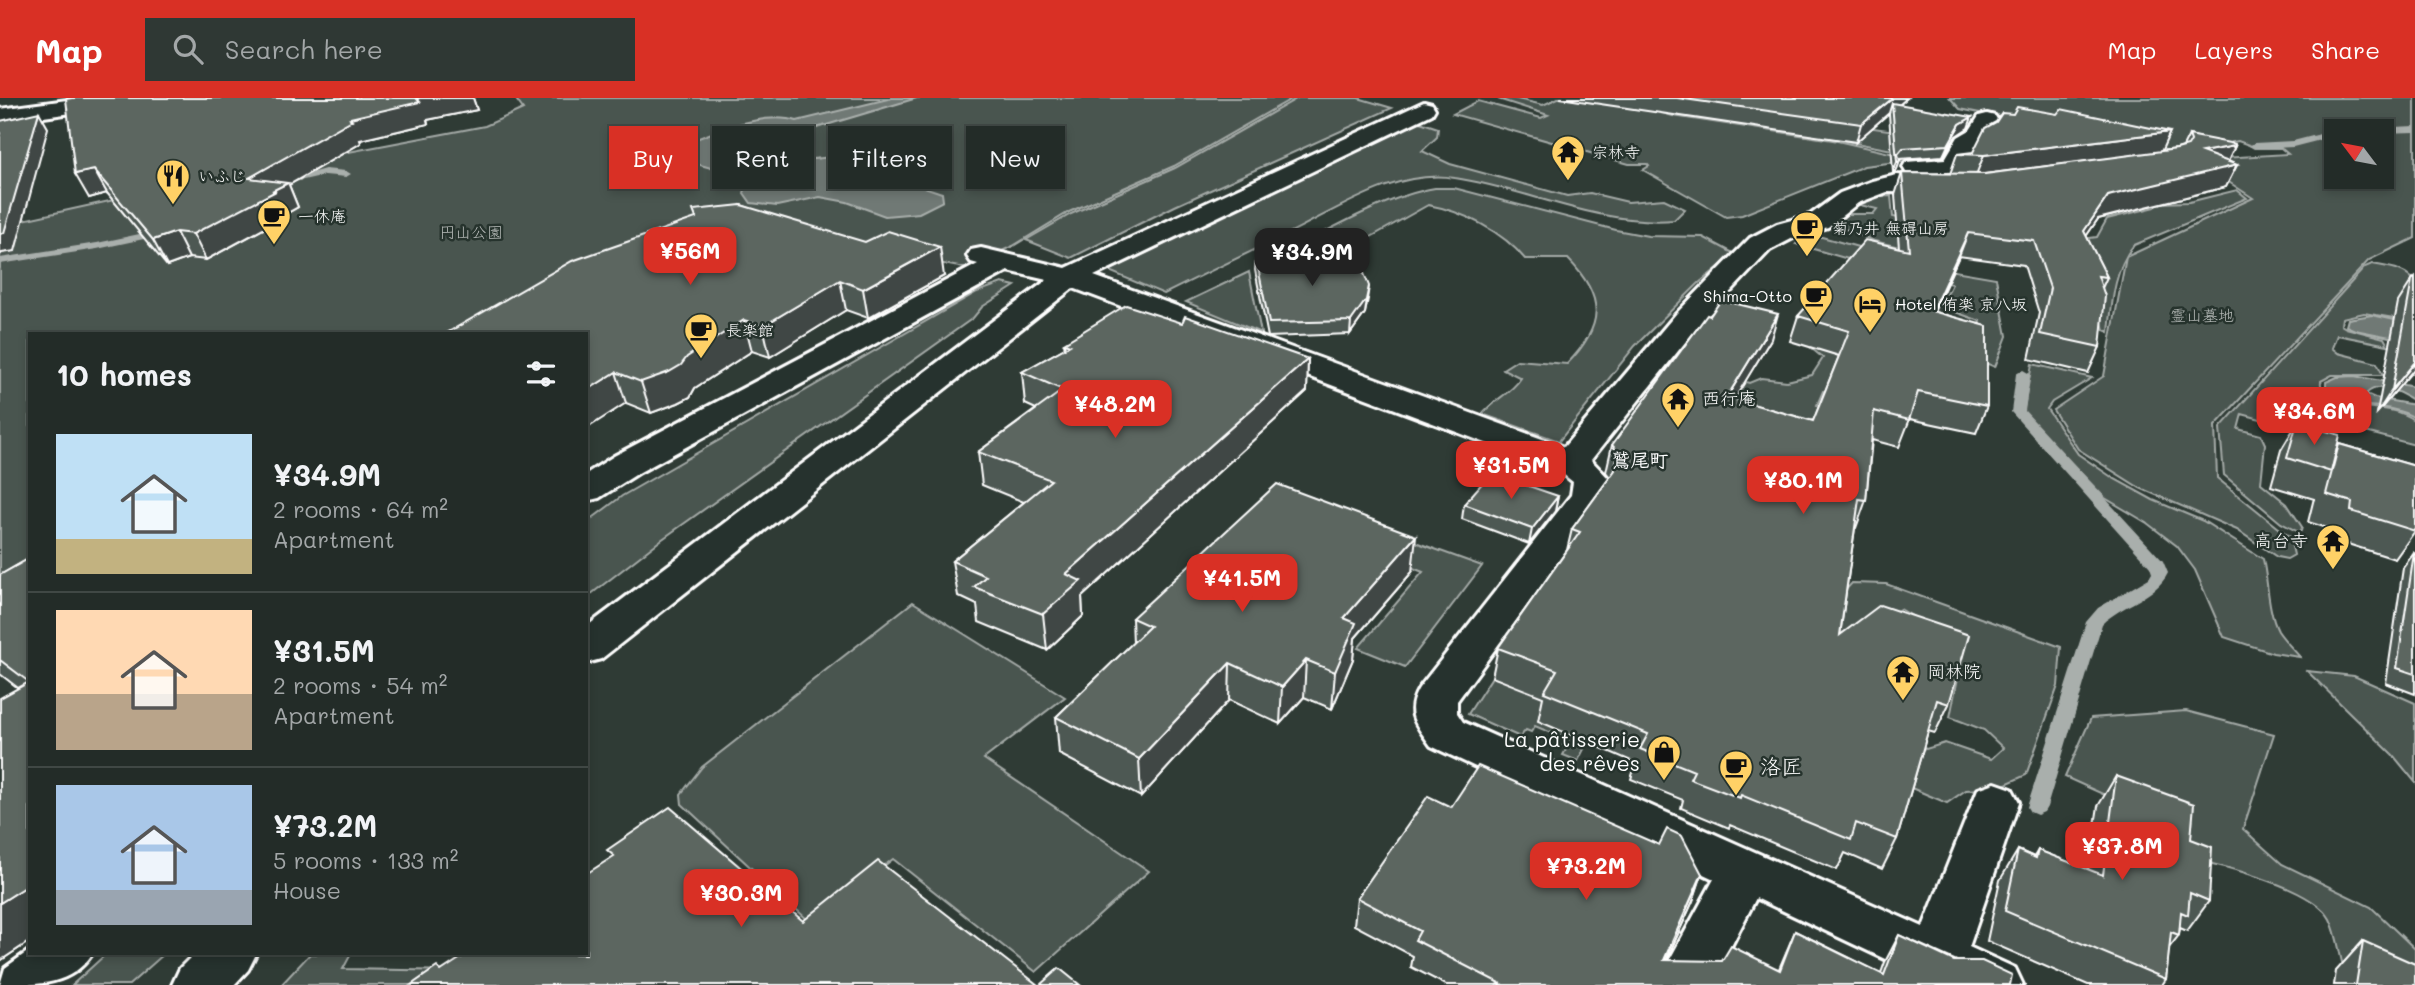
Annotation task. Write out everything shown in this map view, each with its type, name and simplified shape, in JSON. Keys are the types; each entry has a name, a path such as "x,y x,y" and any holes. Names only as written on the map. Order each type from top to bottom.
{"street":[{"path":"0,116 130,98"},
{"path":"588,647 1069,277 1424,108"},
{"path":"1805,226 1810,204 1839,184 1891,168 1954,166 1966,142 1979,135 1987,121"},
{"path":"1571,462 1713,290 1760,244 1787,230 1805,226 1829,215 1849,198 1881,186 1897,183 1976,186"},
{"path":"588,489 627,464 992,259 1069,277 1571,462 1591,479 1589,496 1436,699 1434,716 1447,734 1996,985"},
{"path":"1938,958 1995,802"},
{"path":"1683,985 1745,870"},
{"path":"24,985 64,955"},
{"path":"199,985 228,955"}],"green space":[{"name":"円山公園","path":"515,98 1293,98 1174,166 1069,212 1013,246 964,268 779,232 502,332 28,332 28,591 0,585 0,225 228,175 485,126 523,109"},
{"path":"1298,98 1358,98 1392,108 1175,206 1071,258 1026,240 1071,214 1175,168"},
{"path":"1513,98 1543,105 1558,98 1609,98 1673,116 1833,140 1913,160 1864,166 1742,215 1726,217 1643,170 1649,166 1647,164 1629,164 1453,114 1478,101 1541,118 1548,115 1498,99"},
{"name":"霊山墓地","path":"1950,98 2415,98 2415,238 2369,260 2215,426 2217,478 2290,537 2294,555 2287,559 2277,557 2237,530 2140,488 2078,449 2053,410 2104,376 2126,257 2253,198 2215,173 2235,165 2222,158 2288,154 2281,148 2257,148 2238,141 2180,153 1960,109"},
{"path":"1417,121 1438,128 1437,137 1422,151 1450,164 1567,196 1590,193 1628,202 1664,199 1685,209 1674,220 1618,218 1483,183 1455,178 1412,179 1348,202 1164,294 1109,271"},
{"path":"1844,124 1910,133 1911,129 1958,137 1944,160 1840,140"},
{"path":"1435,188 1454,188 1648,236 1703,237 1735,254 1699,283 1635,346 1559,441 1482,414 1521,378 1503,369 1517,360 1567,364 1588,337 1596,312 1594,299 1580,273 1568,259 1525,259 1505,240 1481,224 1455,212 1428,205 1328,261 1259,266 1369,210 1392,200"},
{"path":"2237,190 2247,198 2134,245 2118,275 2109,332 2104,330 2082,239 2097,237 2107,219 2155,207 2158,203 2189,202"},
{"path":"1891,196 1893,217 1921,222 1924,253 1874,241 1835,225 1847,214 1873,214 1877,209 1856,204 1873,197"},
{"path":"1804,237 1822,237 1931,267 1996,278 2007,336 1995,367 1971,357 1980,321 1941,307 1952,284 1883,269 1796,244"},
{"path":"2372,264 2401,271 2415,282 2406,320 2364,313 2342,318 2341,325 2346,328 2384,338 2388,345 2337,335 2332,348 2338,353 2377,363 2383,375 2332,375 2321,381 2322,390 2331,403 2385,409 2406,415 2415,421 2415,445 2278,409 2269,408 2268,417 2264,420 2242,414 2238,429 2261,435 2265,444 2261,483 2287,504 2302,527 2298,532 2281,523 2224,475 2220,428 2365,267"},
{"path":"1249,272 1261,333 1186,302"},
{"path":"1002,283 1015,286 982,307 973,318 661,540 588,596 588,522 622,496 977,292"},
{"path":"1805,343 1853,354 1845,393 1823,391 1817,405 1834,413 1852,428 1742,421 1707,370 1749,383 1761,378 1787,381 1812,375 1823,358"},
{"path":"2032,364 2092,378 2052,402 2047,409 2078,454 2113,478 2153,500 2203,521 2263,559 2270,606 2278,631 2300,657 2273,653 2224,637 2195,570 2177,546 2147,523 2105,498 2023,413"},
{"path":"1393,534 1482,566 1405,667 1358,648 1423,572 1366,549"},
{"path":"1852,583 1886,584 2061,647 2058,686 2026,775 1997,788 1966,790 1947,803 1814,747 1838,711 1926,749 1945,743 1991,759 2003,748 1984,730 1950,717 1961,663 1931,627 1900,609 1877,622 1856,653 1813,638"},
{"path":"913,602 1065,697 984,759 1149,871 1036,972 893,859 811,923 682,804 681,794 702,767"},
{"path":"2307,671 2354,676 2415,703 2415,782 2393,755"},
{"path":"1492,677 1603,711 1578,761 1563,755 1567,748 1562,746 1566,739 1535,726 1531,732 1526,730 1520,737 1468,714"},
{"path":"2186,711 2274,734 2243,829 2282,864 2371,907 2415,949 2415,985 2343,966 2330,919 2320,907 2285,887 2263,879 2183,858 2187,832 2065,777 2091,718"},
{"path":"105,955 163,955 129,985 72,985"},
{"path":"309,955 350,955 343,969 462,971 465,985 281,985"}],"shaded area":[{"path":"892,98 917,98 814,129 814,126 733,126 767,119 797,121"},
{"path":"712,133 712,168 698,164 698,138"},
{"path":"828,157 828,189 930,189 942,193 943,201 919,213 885,216 847,202 820,197 777,206 751,203 744,193 745,189 814,189 814,159"},
{"path":"2372,315 2404,322 2415,342 2346,326 2348,319"},
{"path":"2354,376 2415,387 2415,402 2384,388 2371,390 2366,394 2415,405 2415,418 2395,410 2332,401 2326,392 2326,382 2337,377"}],"building":[{"path":"416,98 420,102 350,118 352,120 249,178 288,183 272,191 276,191 193,234 176,232 153,240 94,170 75,174 66,99"},
{"path":"1677,98 1893,98 1861,124"},
{"path":"1892,103 1972,117 1960,124 1948,145 1903,148 1898,154 1900,161 1897,162"},
{"path":"2017,107 2057,114 2061,109 2170,132 1984,155 1957,154 1973,152 1985,128 1996,122 2002,113 2013,114"},
{"path":"39,112 4,233 0,234 0,121"},
{"path":"2189,135 2235,144 2202,152 2237,165 2108,196 2084,231 2107,277 2098,276 2105,296 2100,347 2040,334 2050,288 2034,241 1968,233 1932,311 1987,326 1987,406 1918,392 1909,420 1874,411 1866,500 1859,499 1840,635 1880,605 1969,635 1949,704 1937,700 1897,839 1856,823 1851,840 1741,795 1740,798 1690,779 1694,771 1640,749 1648,734 1544,692 1557,670 1498,648 1580,532 1572,529 1615,470 1618,452 1612,445 1707,315 1710,316 1721,300 1778,314 1727,397 1813,421 1849,331 1798,316 1865,240 1909,250 1902,173 1985,174 2177,149 2188,146 2191,141"},
{"path":"741,205 865,242 888,231 940,247 863,289 840,280 763,326 744,320 687,357 681,365 641,382 616,372 588,390 588,332 448,332 572,261 696,218 693,210"},
{"path":"1341,249 1361,266 1369,286 1366,300 1351,321 1269,323 1256,257 1322,255"},
{"path":"2415,277 2415,362 2392,390 2412,280"},
{"path":"1126,305 1182,323 1185,316 1308,359 1066,574 1081,581 1043,614 974,587 986,576 952,561 1051,480 978,452 1063,390 1022,372 1070,345 1064,343"},
{"path":"2297,423 2340,435 2331,472 2287,458"},
{"path":"2339,444 2415,466 2415,531 2351,511 2352,502 2326,494"},
{"path":"1491,473 1558,496 1532,529 1464,504"},
{"path":"1277,484 1416,536 1344,618 1356,623 1335,672 1306,660 1282,687 1230,663 1139,759 1056,717 1150,626 1132,618"},
{"path":"2415,554 2415,674 2397,668"},
{"path":"28,559 28,681 0,660 0,575"},
{"path":"28,683 28,885 0,903 0,698"},
{"path":"1478,766 1659,845 1667,829 1682,836 1702,874 1664,960 1722,961 1731,946 1780,970 1795,931 1884,975 1899,935 1954,961 1982,961 2012,975 2010,985 1503,985 1415,940 1420,931 1357,898 1428,796 1451,807"},
{"path":"2116,776 2194,804 2191,839 2212,847 2209,901 2190,893 2188,915 2181,912 2179,935 2171,932 2166,979 2005,911 2018,850 2036,858 2038,850 2103,875"},
{"path":"670,807 803,921 878,861 1038,985 411,985 437,967 441,971 465,955 588,955 588,873 614,856 607,850"},
{"path":"2363,941 2415,964 2415,985 2356,985"},
{"path":"1059,968 1080,985 1040,985"}],"waterway":[{"path":"2394,130 2415,129"},
{"path":"2254,146 2293,144 2324,136"},
{"path":"286,181 325,172 346,174"},
{"path":"0,261 97,246 163,232"},
{"path":"2023,374 2018,412 2157,565 2160,573 2156,581 2104,612 2094,622 2037,807"}],"place":[{"name":"宗林寺","path":"1568,182"},
{"name":"いふじ","path":"173,206"},
{"name":"一休庵","path":"274,246"},
{"name":"菊乃井 無碍山房","path":"1807,258"},
{"name":"Shima-Otto","path":"1816,326"},
{"name":"Hotel 侑楽 京八坂","path":"1870,334"},
{"name":"長楽館","path":"701,360"},
{"name":"西行庵","path":"1678,429"},
{"name":"高台寺","path":"2333,571"},
{"name":"岡林院","path":"1903,702"},
{"name":"La pâtisserie des rêves","path":"1664,782"},
{"name":"洛匠","path":"1736,797"}],"district":[{"name":"鷲尾町","path":"1640,460"}]}
